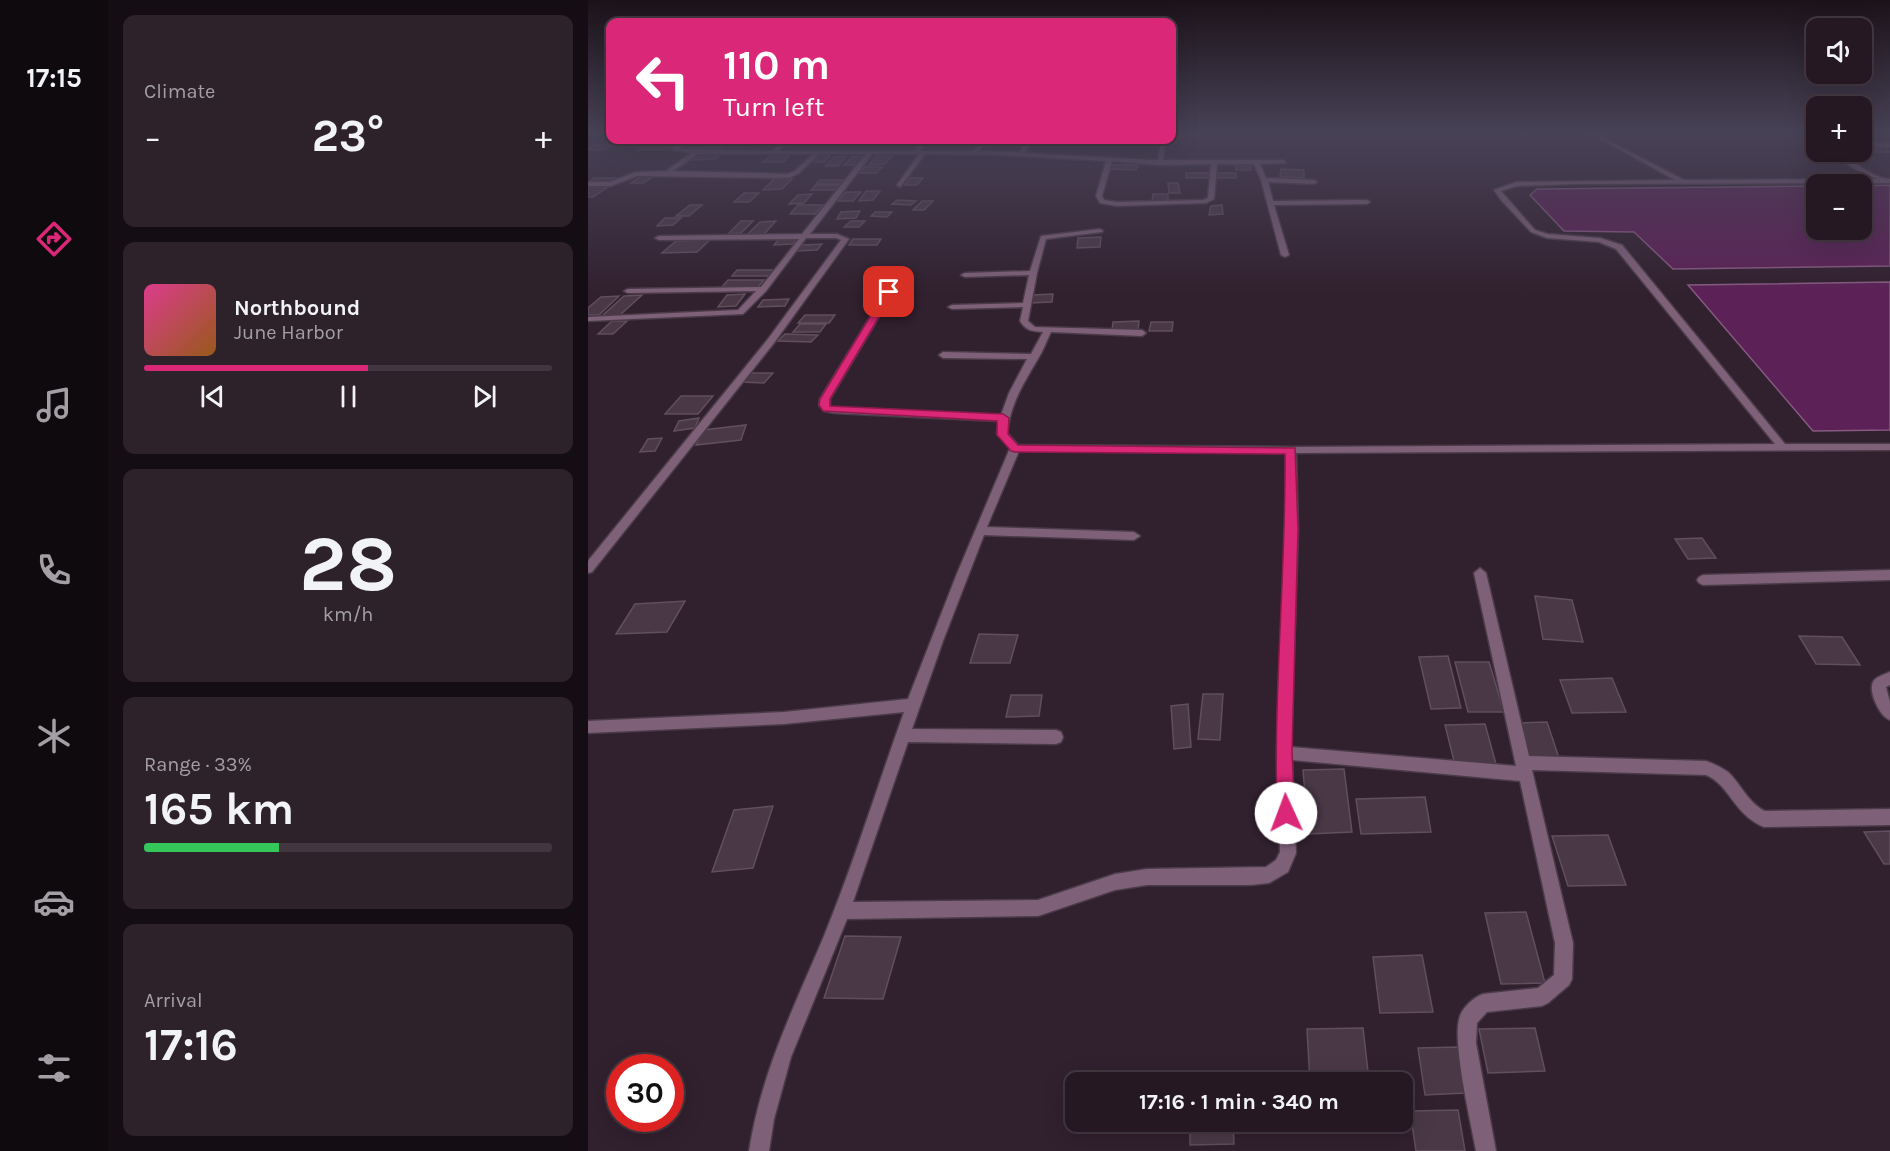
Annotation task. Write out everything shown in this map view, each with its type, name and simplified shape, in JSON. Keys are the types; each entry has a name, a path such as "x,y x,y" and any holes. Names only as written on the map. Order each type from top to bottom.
{"street":[{"path":"588,318 732,313 746,308 842,188"},
{"path":"1101,188 1099,196 1102,201 1117,204 1204,202 1211,199 1212,188"},
{"path":"1266,188 1285,255"},
{"path":"1502,188 1497,189 1503,199 1533,231 1547,236 1600,240 1619,247 1783,448"},
{"path":"1270,203 1367,202"},
{"path":"1100,231 1044,236 1033,273 1024,321 1027,326 1048,330 1142,333"},
{"path":"588,569 771,341 845,239 837,236 659,238"},
{"path":"965,275 1033,273"},
{"path":"900,275 825,399 824,405 827,409 834,410 1003,418"},
{"path":"628,291 763,289"},
{"path":"952,308 1026,305"},
{"path":"1048,330 1013,394 1003,418 1002,435 1015,448 1888,450"},
{"path":"944,355 1035,357"},
{"path":"759,1151 762,1120 784,1048 842,911 913,705 980,531 1015,448"},
{"path":"842,911 1038,908 1115,882 1147,877 1251,878 1269,874 1282,866 1288,853 1284,753 1292,529 1291,450"},
{"path":"980,531 1134,536"},
{"path":"1480,573 1564,944 1563,979 1542,997 1483,1003 1468,1019 1467,1043 1486,1151"},
{"path":"1703,580 1890,575"},
{"path":"1890,678 1879,684 1882,702 1890,714"},
{"path":"588,727 784,718 913,705"},
{"path":"903,735 1056,737"},
{"path":"1284,753 1523,768 1706,768 1717,771 1725,778 1744,806 1753,815 1764,819 1890,817"}],"shaded area":[{"path":"1806,188 1806,240 1872,240 1872,188 1890,188 1890,266 1673,269 1634,232 1564,231 1530,195 1537,189"},
{"path":"1890,282 1890,430 1813,431 1688,285"}],"building":[{"path":"588,188 607,188 593,197 588,197"},
{"path":"765,188 783,188 782,189 763,190"},
{"path":"813,188 838,188 836,190 811,190"},
{"path":"1168,188 1179,188 1180,193 1169,193"},
{"path":"866,191 880,191 873,200 859,201"},
{"path":"846,192 861,192 853,201 838,201"},
{"path":"744,193 759,193 749,202 734,202"},
{"path":"812,194 804,203 789,204 798,195"},
{"path":"1153,194 1168,194 1168,202 1152,202"},
{"path":"897,200 916,201 911,205 892,204"},
{"path":"922,201 933,201 924,210 913,210"},
{"path":"690,205 702,205 689,216 676,216"},
{"path":"798,205 823,205 815,214 790,214"},
{"path":"1222,205 1223,214 1209,215 1211,206"},
{"path":"860,211 856,218 837,219 841,212"},
{"path":"875,212 892,212 887,217 871,216"},
{"path":"665,218 681,218 673,225 657,226"},
{"path":"741,221 753,221 741,233 728,234"},
{"path":"776,221 763,235 746,236 760,222"},
{"path":"851,221 865,221 859,227 844,227"},
{"path":"1101,237 1100,247 1077,248 1078,238"},
{"path":"779,239 797,239 793,244 774,245"},
{"path":"853,239 881,239 877,245 849,245"},
{"path":"710,240 697,252 662,253 676,241"},
{"path":"822,244 817,250 797,251 802,245"},
{"path":"737,270 775,270 769,276 732,276"},
{"path":"728,280 764,280 757,288 721,288"},
{"path":"745,294 736,306 718,307 727,295"},
{"path":"1053,294 1052,302 1030,303 1031,295"},
{"path":"642,295 620,315 602,316 624,296"},
{"path":"619,296 599,315 588,315 588,308 601,297"},
{"path":"789,299 785,306 758,307 763,300"},
{"path":"805,315 835,315 829,323 798,323"},
{"path":"612,321 627,321 613,334 598,334"},
{"path":"1139,321 1138,330 1112,331 1113,322"},
{"path":"1151,322 1173,322 1172,331 1149,331"},
{"path":"800,324 826,324 820,332 793,332"},
{"path":"785,334 818,335 811,342 778,341"},
{"path":"750,373 773,373 764,383 741,382"},
{"path":"681,396 713,396 698,414 665,414"},
{"path":"699,418 695,428 674,431 679,421"},
{"path":"746,425 741,440 696,445 703,430"},
{"path":"662,438 655,451 640,452 648,439"},
{"path":"1702,538 1716,558 1688,559 1675,539"},
{"path":"1535,596 1572,600 1583,642 1543,639"},
{"path":"685,601 667,632 616,634 635,604"},
{"path":"979,634 1018,635 1010,663 970,663"},
{"path":"1799,636 1842,637 1860,665 1816,664"},
{"path":"1448,656 1461,708 1431,709 1419,657"},
{"path":"1455,662 1489,662 1504,712 1468,712"},
{"path":"1612,678 1626,712 1572,713 1560,680"},
{"path":"1203,694 1223,694 1220,740 1198,739"},
{"path":"1011,695 1042,695 1039,716 1006,717"},
{"path":"1188,704 1191,747 1174,749 1171,706"},
{"path":"1547,722 1559,758 1528,758 1517,723"},
{"path":"1485,724 1496,764 1455,765 1445,725"},
{"path":"1344,769 1352,832 1308,834 1303,770"},
{"path":"1425,797 1431,832 1361,834 1356,799"},
{"path":"773,806 753,868 712,872 734,810"},
{"path":"1890,831 1890,864 1884,864 1864,832"},
{"path":"1608,835 1626,885 1568,886 1552,836"},
{"path":"1526,912 1545,983 1501,984 1485,913"},
{"path":"845,936 901,937 883,999 824,998"},
{"path":"1422,955 1433,1012 1380,1013 1373,957"},
{"path":"1363,1028 1368,1072 1309,1072 1307,1029"},
{"path":"1535,1028 1545,1071 1488,1073 1479,1029"},
{"path":"1458,1047 1466,1093 1425,1095 1418,1048"},
{"path":"1458,1110 1465,1151 1416,1151 1413,1111"},
{"path":"1190,1132 1233,1132 1234,1144 1190,1145"}],"route":[{"path":"889,292 825,399 824,405 827,409 1003,418 1002,435 1015,448 1291,450 1292,529 1284,753 1286,813"}]}
